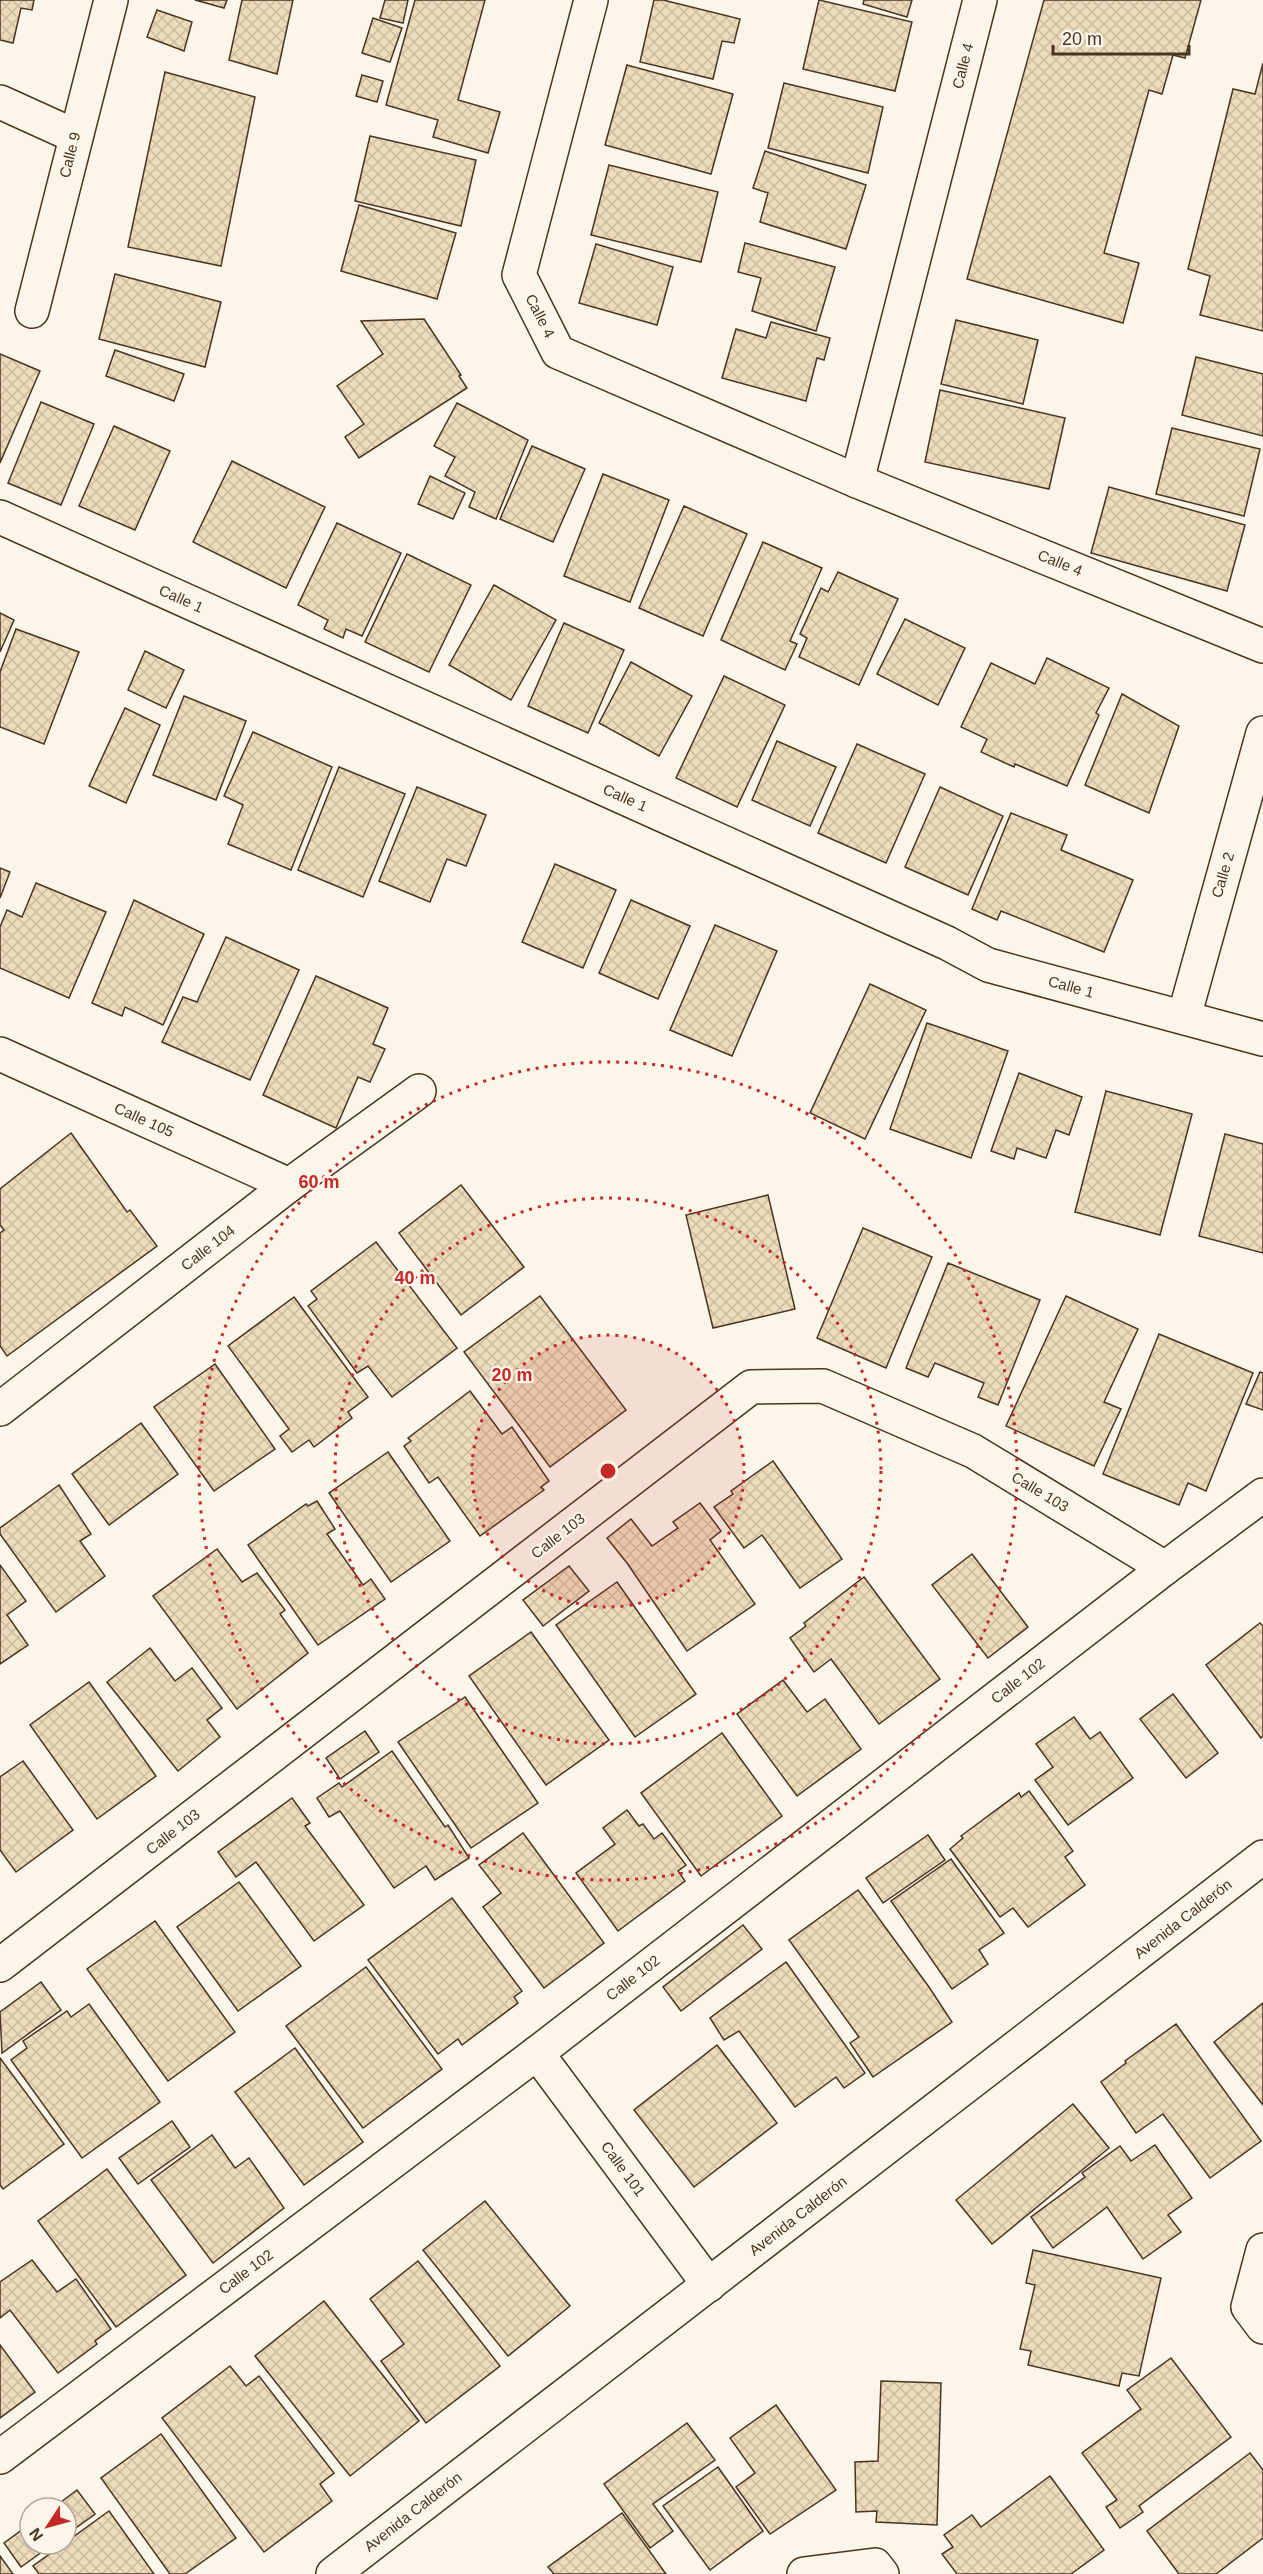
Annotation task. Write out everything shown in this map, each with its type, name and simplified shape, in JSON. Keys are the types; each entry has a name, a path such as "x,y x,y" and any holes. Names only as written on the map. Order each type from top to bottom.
{"street":[{"name":"Calle 9","path":"32,311 111,0"},
{"name":"Calle 4","path":"591,0 519,275 558,352 857,481 1263,646"},
{"name":"Calle 4","path":"857,481 980,0"},
{"path":"0,102 75,136"},
{"name":"Calle 1","path":"0,517 947,943 988,965 1263,1039"},
{"name":"Calle 2","path":"1184,1017 1263,733"},
{"name":"Calle 105","path":"0,1054 289,1185"},
{"name":"Calle 104","path":"0,1409 289,1185 419,1091"},
{"name":"Calle 103","path":"0,1965 751,1387 823,1386 973,1451 1165,1568"},
{"name":"Calle 102","path":"0,2457 537,2053 1165,1568 1263,1495"},
{"name":"Avenida Calderón","path":"333,2574 1263,1857"},
{"name":"Calle 101","path":"537,2053 709,2285"},
{"path":"1263,2250 1248,2307 1263,2327"},
{"path":"804,2574 875,2565 882,2574"}],"building":[{"path":"0,0 34,0 32,10 21,8 13,43 0,40"},
{"path":"195,0 227,0 224,8"},
{"path":"242,0 293,0 277,74 229,60"},
{"path":"385,0 408,0 403,23 380,18"},
{"path":"415,0 485,0 458,100 500,112 488,153 433,137 438,120 386,105"},
{"path":"654,0 663,0 740,19 734,43 722,41 713,79 640,62"},
{"path":"819,0 912,22 895,91 803,69"},
{"path":"864,0 912,0 907,17 863,4"},
{"path":"1044,0 1201,0 1185,58 1173,55 1162,94 1149,90 1104,253 1139,263 1123,323 967,279"},
{"path":"157,10 192,22 184,51 147,37"},
{"path":"373,18 402,28 390,62 362,53"},
{"path":"1263,63 1263,331 1200,315 1210,276 1188,269 1233,89 1255,94"},
{"path":"627,65 733,94 711,174 605,145"},
{"path":"165,72 255,97 221,266 128,247"},
{"path":"362,75 383,81 377,102 356,96"},
{"path":"784,83 883,107 868,173 768,148"},
{"path":"370,136 476,160 461,226 355,201"},
{"path":"765,151 866,185 846,249 760,222 768,193 753,188"},
{"path":"609,165 718,192 701,262 591,235"},
{"path":"359,205 456,233 437,299 341,271"},
{"path":"745,243 835,267 816,331 752,311 761,278 738,272"},
{"path":"596,244 673,267 657,325 579,303"},
{"path":"115,274 221,302 205,367 99,339"},
{"path":"424,319 467,388 359,458 345,437 364,424 337,386 383,354 361,321"},
{"path":"956,320 1038,340 1023,404 941,384"},
{"path":"771,322 830,338 824,360 817,358 806,401 722,378 736,329 766,338"},
{"path":"115,350 184,374 174,401 106,376"},
{"path":"0,354 40,371 0,463"},
{"path":"1196,357 1263,374 1263,436 1182,415"},
{"path":"940,390 1065,418 1049,489 925,462"},
{"path":"41,402 94,424 61,505 8,483"},
{"path":"457,403 528,440 496,519 469,507 475,492 445,476 455,457 434,446"},
{"path":"114,426 170,451 135,530 79,506"},
{"path":"1172,428 1260,449 1244,516 1156,494"},
{"path":"532,446 585,469 553,542 500,519"},
{"path":"232,461 325,507 286,588 193,542"},
{"path":"603,474 669,500 630,602 564,576"},
{"path":"430,476 465,493 453,519 418,504"},
{"path":"1109,487 1245,525 1227,591 1091,553"},
{"path":"684,506 747,534 703,636 639,608"},
{"path":"337,523 401,553 362,636 346,629 343,638 324,629 328,620 298,605"},
{"path":"763,542 822,568 790,641 797,644 785,670 721,640"},
{"path":"407,554 471,585 429,672 365,642"},
{"path":"838,572 898,599 859,685 799,657 807,638 800,634 821,588 828,592"},
{"path":"494,585 556,620 511,700 449,665"},
{"path":"0,613 14,620 0,652"},
{"path":"905,619 965,648 938,705 877,674"},
{"path":"564,623 624,650 588,733 528,706"},
{"path":"16,629 79,652 44,744 0,727 0,672"},
{"path":"145,651 184,670 166,708 128,690"},
{"path":"1047,658 1109,688 1096,713 1099,715 1067,786 1015,764 1014,767 981,752 987,739 961,727 991,663 1035,684"},
{"path":"631,662 692,696 659,756 599,723"},
{"path":"724,676 785,705 737,807 676,778"},
{"path":"1122,694 1179,726 1149,813 1085,785"},
{"path":"184,696 246,721 216,800 153,775"},
{"path":"125,708 160,725 126,803 89,786"},
{"path":"253,732 332,767 291,870 228,844 243,805 224,796"},
{"path":"777,741 836,767 810,826 752,800"},
{"path":"857,744 925,774 886,863 818,833"},
{"path":"339,767 405,794 363,897 298,870"},
{"path":"417,787 486,815 466,866 447,859 430,902 379,881"},
{"path":"940,787 1003,816 968,895 905,867"},
{"path":"1011,813 1067,835 1061,850 1133,880 1104,952 1001,911 997,920 972,909"},
{"path":"555,864 616,890 583,968 522,942"},
{"path":"0,868 10,872 0,898"},
{"path":"36,883 106,912 69,998 0,968 0,927 7,910 22,917"},
{"path":"134,900 204,934 163,1025 125,1007 122,1016 92,1003"},
{"path":"631,900 690,926 658,999 599,973"},
{"path":"715,925 777,951 732,1056 670,1030"},
{"path":"226,937 299,970 250,1080 162,1042 183,997 197,1002"},
{"path":"316,976 388,1008 373,1044 385,1049 370,1082 358,1077 336,1128 263,1095"},
{"path":"870,984 926,1010 865,1139 810,1113"},
{"path":"927,1023 1008,1051 971,1158 890,1129"},
{"path":"1019,1073 1082,1097 1069,1135 1056,1130 1046,1158 1017,1148 1014,1159 991,1151"},
{"path":"1106,1091 1192,1114 1160,1235 1075,1212"},
{"path":"71,1133 127,1212 130,1210 157,1246 7,1356 0,1346 0,1233 4,1230 0,1225 0,1189"},
{"path":"1225,1134 1263,1144 1263,1253 1199,1236"},
{"path":"461,1185 524,1267 461,1315 399,1233"},
{"path":"768,1195 795,1309 713,1328 686,1215"},
{"path":"863,1228 932,1257 886,1368 817,1338"},
{"path":"376,1242 457,1348 392,1397 368,1366 357,1373 308,1306 317,1299 311,1291"},
{"path":"948,1263 1040,1300 998,1405 978,1397 984,1383 935,1363 928,1377 906,1368"},
{"path":"540,1296 626,1410 550,1467 464,1352"},
{"path":"1066,1296 1138,1329 1104,1402 1121,1409 1094,1466 1006,1426"},
{"path":"294,1297 368,1397 348,1412 352,1418 314,1447 309,1440 292,1452 280,1436 289,1429 228,1346"},
{"path":"1159,1334 1253,1373 1206,1491 1188,1483 1179,1505 1103,1474"},
{"path":"215,1364 275,1449 214,1491 154,1407"},
{"path":"1260,1372 1263,1373 1263,1410 1246,1404"},
{"path":"470,1391 502,1434 512,1427 549,1481 541,1487 544,1490 480,1536 438,1477 429,1483 404,1446 411,1441 408,1438"},
{"path":"141,1423 178,1474 109,1525 72,1474"},
{"path":"388,1452 450,1541 391,1582 329,1493"},
{"path":"773,1461 842,1559 800,1588 762,1535 744,1548 714,1507 733,1494 731,1491"},
{"path":"59,1485 91,1534 80,1541 105,1576 56,1612 0,1534 0,1528"},
{"path":"317,1501 335,1529 327,1534 363,1585 371,1579 385,1599 318,1645 248,1545 306,1504 308,1506"},
{"path":"700,1503 721,1531 710,1540 755,1604 687,1651 627,1563 607,1538 631,1519 652,1546 678,1528 673,1522"},
{"path":"217,1549 242,1582 257,1573 285,1610 280,1614 308,1653 237,1709 153,1596"},
{"path":"972,1554 1028,1627 988,1658 932,1585"},
{"path":"0,1565 26,1601 7,1615 28,1645 0,1664"},
{"path":"569,1566 589,1591 543,1626 523,1600"},
{"path":"864,1577 940,1679 879,1724 831,1659 814,1672 790,1638 806,1626 804,1623"},
{"path":"617,1582 696,1694 635,1737 556,1625"},
{"path":"1260,1623 1263,1626 1263,1736 1261,1738 1206,1665"},
{"path":"531,1632 609,1740 546,1785 469,1676"},
{"path":"150,1648 175,1681 192,1668 222,1708 207,1720 220,1737 178,1771 107,1682"},
{"path":"783,1680 807,1712 825,1699 861,1749 797,1796 737,1714"},
{"path":"89,1682 156,1776 97,1819 30,1725"},
{"path":"1173,1694 1218,1753 1186,1778 1140,1719"},
{"path":"465,1697 538,1803 471,1848 398,1742"},
{"path":"1074,1717 1090,1739 1100,1732 1133,1778 1068,1825 1035,1780 1053,1767 1036,1744"},
{"path":"365,1731 379,1752 340,1779 326,1758"},
{"path":"722,1733 782,1816 701,1876 641,1793"},
{"path":"392,1751 445,1827 448,1825 469,1858 435,1880 426,1866 394,1888 340,1811 329,1817 317,1798 339,1783 342,1787"},
{"path":"23,1761 73,1830 16,1872 0,1850 0,1777"},
{"path":"1029,1791 1073,1851 1065,1857 1085,1885 1028,1927 1013,1908 1000,1917 950,1849 963,1838 961,1836 1019,1793 1021,1797"},
{"path":"292,1798 310,1823 305,1826 364,1905 314,1941 256,1862 236,1877 218,1852"},
{"path":"627,1810 639,1826 643,1824 654,1839 662,1833 686,1865 678,1871 685,1881 618,1931 576,1873 615,1844 603,1828"},
{"path":"523,1833 604,1943 544,1988 483,1907 501,1893 479,1865"},
{"path":"928,1835 945,1860 883,1903 866,1878"},
{"path":"951,1859 1004,1933 979,1950 988,1964 952,1989 891,1901"},
{"path":"239,1882 301,1966 238,2011 177,1927"},
{"path":"858,1890 952,2022 873,2077 850,2043 859,2037 789,1940"},
{"path":"452,1898 522,1991 514,1997 518,2003 462,2045 458,2039 438,2054 368,1960"},
{"path":"155,1921 235,2032 168,2081 87,1969"},
{"path":"743,1925 762,1949 681,2011 663,1987"},
{"path":"786,1962 865,2073 844,2088 836,2077 795,2107 739,2031 724,2040 710,2018"},
{"path":"366,1967 442,2069 363,2128 286,2026"},
{"path":"41,1982 61,2010 2,2053 0,2012"},
{"path":"1263,2003 1263,2105 1214,2042"},
{"path":"89,2004 160,2102 82,2158 11,2060 27,2048 23,2041 67,2011 71,2017"},
{"path":"1176,2024 1261,2141 1210,2178 1163,2114 1136,2133 1101,2082 1126,2063 1125,2061"},
{"path":"717,2045 777,2123 694,2187 634,2110"},
{"path":"295,2048 363,2142 304,2185 235,2092"},
{"path":"0,2058 64,2144 3,2189 0,2185"},
{"path":"1073,2104 1109,2148 992,2244 956,2200"},
{"path":"172,2121 190,2147 138,2184 119,2158"},
{"path":"212,2135 235,2168 249,2158 284,2208 213,2263 151,2180"},
{"path":"1155,2145 1192,2198 1168,2215 1181,2232 1143,2259 1107,2207 1053,2248 1031,2217 1085,2177 1082,2173 1120,2146 1131,2161"},
{"path":"107,2169 186,2275 116,2327 38,2221"},
{"path":"485,2201 570,2306 508,2356 423,2250"},
{"path":"1033,2250 1161,2278 1139,2376 1122,2373 1119,2386 1028,2365 1031,2351 1020,2349 1035,2285 1026,2283"},
{"path":"32,2260 57,2292 76,2279 111,2329 95,2341 97,2344 58,2373 10,2310 0,2318 0,2282"},
{"path":"418,2261 500,2366 426,2423 381,2361 404,2344 370,2299"},
{"path":"324,2301 419,2421 350,2476 255,2356"},
{"path":"0,2345 35,2392 0,2418"},
{"path":"1171,2358 1231,2437 1139,2506 1143,2512 1120,2528 1106,2507 1117,2500 1082,2453 1141,2409 1127,2390"},
{"path":"230,2366 246,2386 259,2376 334,2473 320,2484 332,2501 264,2552 162,2418"},
{"path":"881,2381 941,2383 937,2525 876,2522 877,2511 856,2512 855,2462 878,2461"},
{"path":"776,2405 836,2490 770,2534 736,2487 755,2473 730,2438"},
{"path":"687,2423 715,2460 653,2504 673,2531 650,2548 604,2484"},
{"path":"161,2434 236,2538 185,2574 170,2574 101,2478"},
{"path":"1250,2453 1263,2470 1263,2538 1216,2574 1179,2574 1147,2531"},
{"path":"718,2467 763,2531 710,2570 663,2506"},
{"path":"1050,2476 1104,2550 1071,2574 957,2574 942,2554 953,2547 944,2535 972,2515 981,2527"},
{"path":"77,2490 95,2514 78,2526 78,2496 69,2496"},
{"path":"109,2511 154,2574 39,2574 33,2566 47,2556 78,2556 78,2533"},
{"path":"622,2513 666,2574 554,2574 548,2567"},
{"path":"18,2533 18,2556 36,2556 21,2567 4,2543"},
{"path":"0,2556 13,2574 0,2574"}]}
